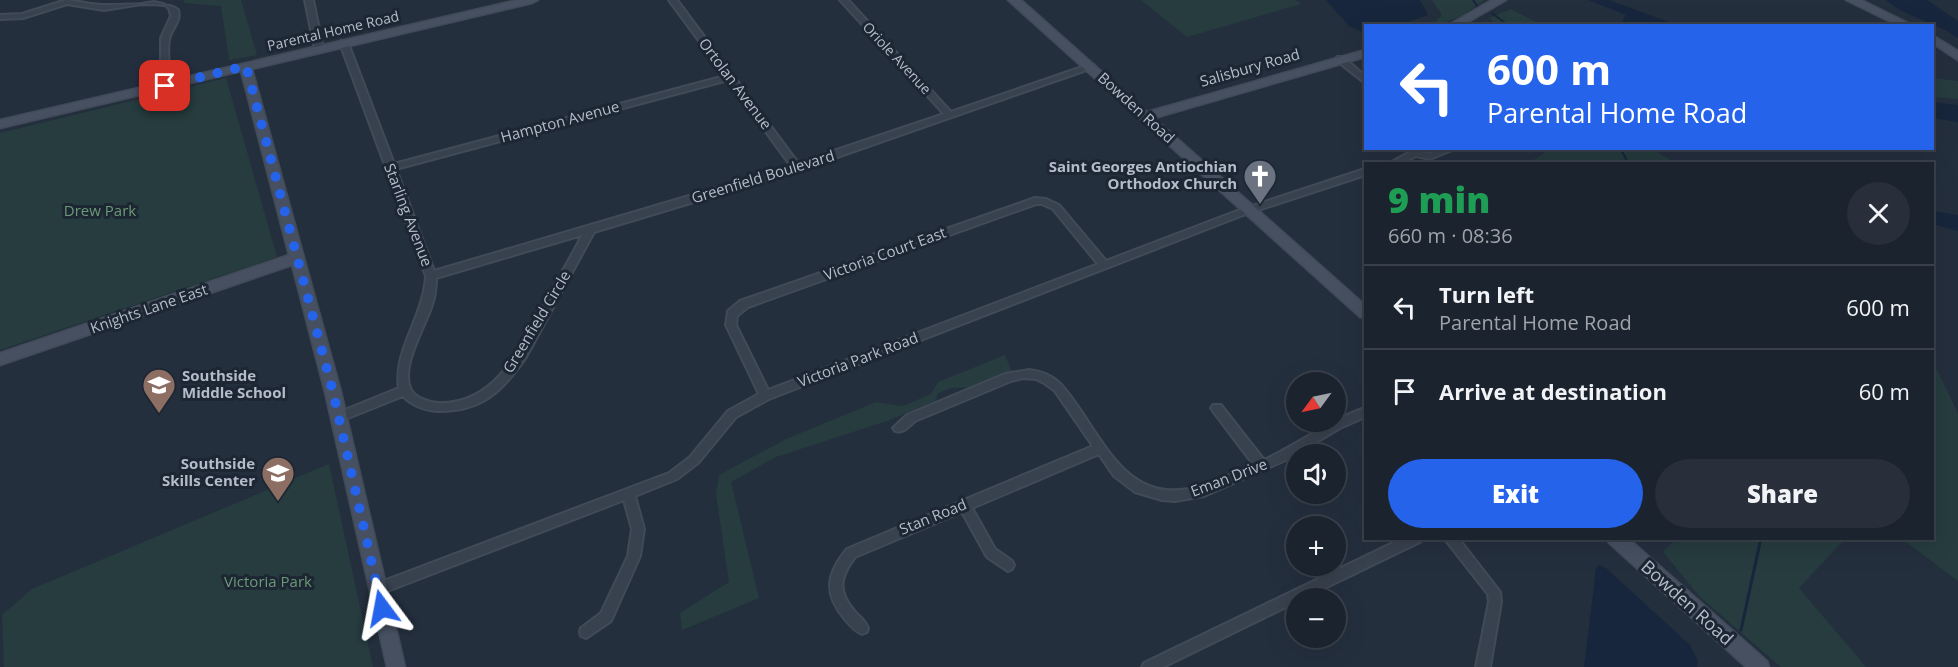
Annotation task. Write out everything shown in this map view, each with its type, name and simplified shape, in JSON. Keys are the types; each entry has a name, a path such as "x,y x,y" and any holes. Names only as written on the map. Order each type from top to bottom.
{"street":[{"path":"0,17 24,16 67,2 104,8 155,0 166,2 173,8 175,15 173,25 165,36 165,86"},
{"path":"309,0 319,49"},
{"name":"Parental Home Road","path":"0,124 532,0"},
{"name":"Ortolan Avenue","path":"673,0 797,168"},
{"name":"Oriole Avenue","path":"844,0 950,116"},
{"name":"Bowden Road","path":"1014,0 1364,312"},
{"path":"1456,24 1500,0"},
{"path":"1853,0 1905,24"},
{"path":"22,28 24,16"},
{"path":"1934,39 1958,56"},
{"name":"Starling Avenue","path":"344,43 431,276 432,292 407,356 402,379 405,390"},
{"name":"Salisbury Road","path":"1145,116 1364,52"},
{"path":"1340,59 1364,79"},
{"path":"246,66 339,417 396,667"},
{"name":"Greenfield Boulevard","path":"431,276 797,168 1091,67"},
{"name":"Hampton Avenue","path":"390,168 730,77"},
{"path":"1395,162 1412,151 1430,156 1447,150"},
{"name":"Victoria Park Road","path":"377,589 674,476 705,448 724,422 743,407 765,396 1249,209 1364,172"},
{"name":"Victoria Court East","path":"765,396 730,325 732,314 744,304 1035,201 1043,201 1056,207 1104,265"},
{"name":"Greenfield Circle","path":"405,390 408,395 423,404 445,408 477,399 500,383 523,352 590,229"},
{"name":"Knights Lane East","path":"0,359 297,258"},
{"name":"Eman Drive","path":"899,428 910,418 988,386 1017,375 1035,374 1053,382 1059,388 1099,449 1127,481 1139,488 1162,495 1181,495 1200,492 1296,450 1336,425 1364,412"},
{"path":"339,417 405,390"},
{"path":"1217,408 1261,465"},
{"name":"Stan Road","path":"862,628 846,613 838,598 835,584 836,572 851,553 862,546 1099,449"},
{"path":"586,632 606,617 634,556 638,529 629,495"},
{"path":"964,505 991,553 1008,565"},
{"path":"1149,667 1412,540"},
{"path":"1452,540 1494,592 1495,602 1483,667"},
{"name":"Bowden Road","path":"1617,540 1760,667"}],"green space":[{"path":"183,0 241,0 257,55 229,60 221,6 185,3"},
{"path":"1141,0 1295,0 1301,4 1187,37"},
{"path":"1432,0 1485,0 1458,18 1433,24 1442,15"},
{"path":"1511,9 1542,24 1496,24 1489,18"},
{"name":"Drew Park","path":"226,78 277,257 0,350 0,133"},
{"path":"1934,78 1958,81 1958,99 1934,97"},
{"path":"1549,150 1654,150 1674,162 1531,162"},
{"path":"1005,355 1012,372 974,387 951,388 938,393 935,401 887,421 776,457 731,482 759,598 682,630 680,613 729,582 716,494 719,475 786,439 876,402 903,406 931,394 938,382"},
{"path":"1934,369 1937,370 1958,413 1958,581 1903,540 1934,540"},
{"name":"Victoria Park","path":"329,464 373,667 4,667 2,615 32,589"},
{"path":"1675,540 1844,540 1799,588 1866,667 1781,667 1700,597 1663,552"}],"water":[{"path":"1326,0 1420,0 1428,15 1402,24 1364,24 1364,32 1349,26"},
{"path":"1588,0 1609,0 1674,24 1621,24 1626,15"},
{"path":"1886,0 1927,0 1958,21 1958,38 1934,24"},
{"path":"1934,102 1958,105 1958,122 1934,118"},
{"path":"1934,211 1958,215 1958,231 1934,225"},
{"path":"1599,565 1606,568 1690,645 1698,661 1697,667 1584,667 1596,568"}],"waterway":[{"path":"1473,0 1478,7"},
{"path":"1492,13 1506,24"},
{"path":"1621,150 1628,162"},
{"path":"1741,630 1761,540"}],"place":[{"name":"Saint Georges Antiochian Orthodox Church","path":"1260,205"},
{"name":"Southside Middle School","path":"159,414"},
{"name":"Southside Skills Center","path":"278,502"}],"route":[{"path":"165,86 246,66 333,392 382,608"}]}
